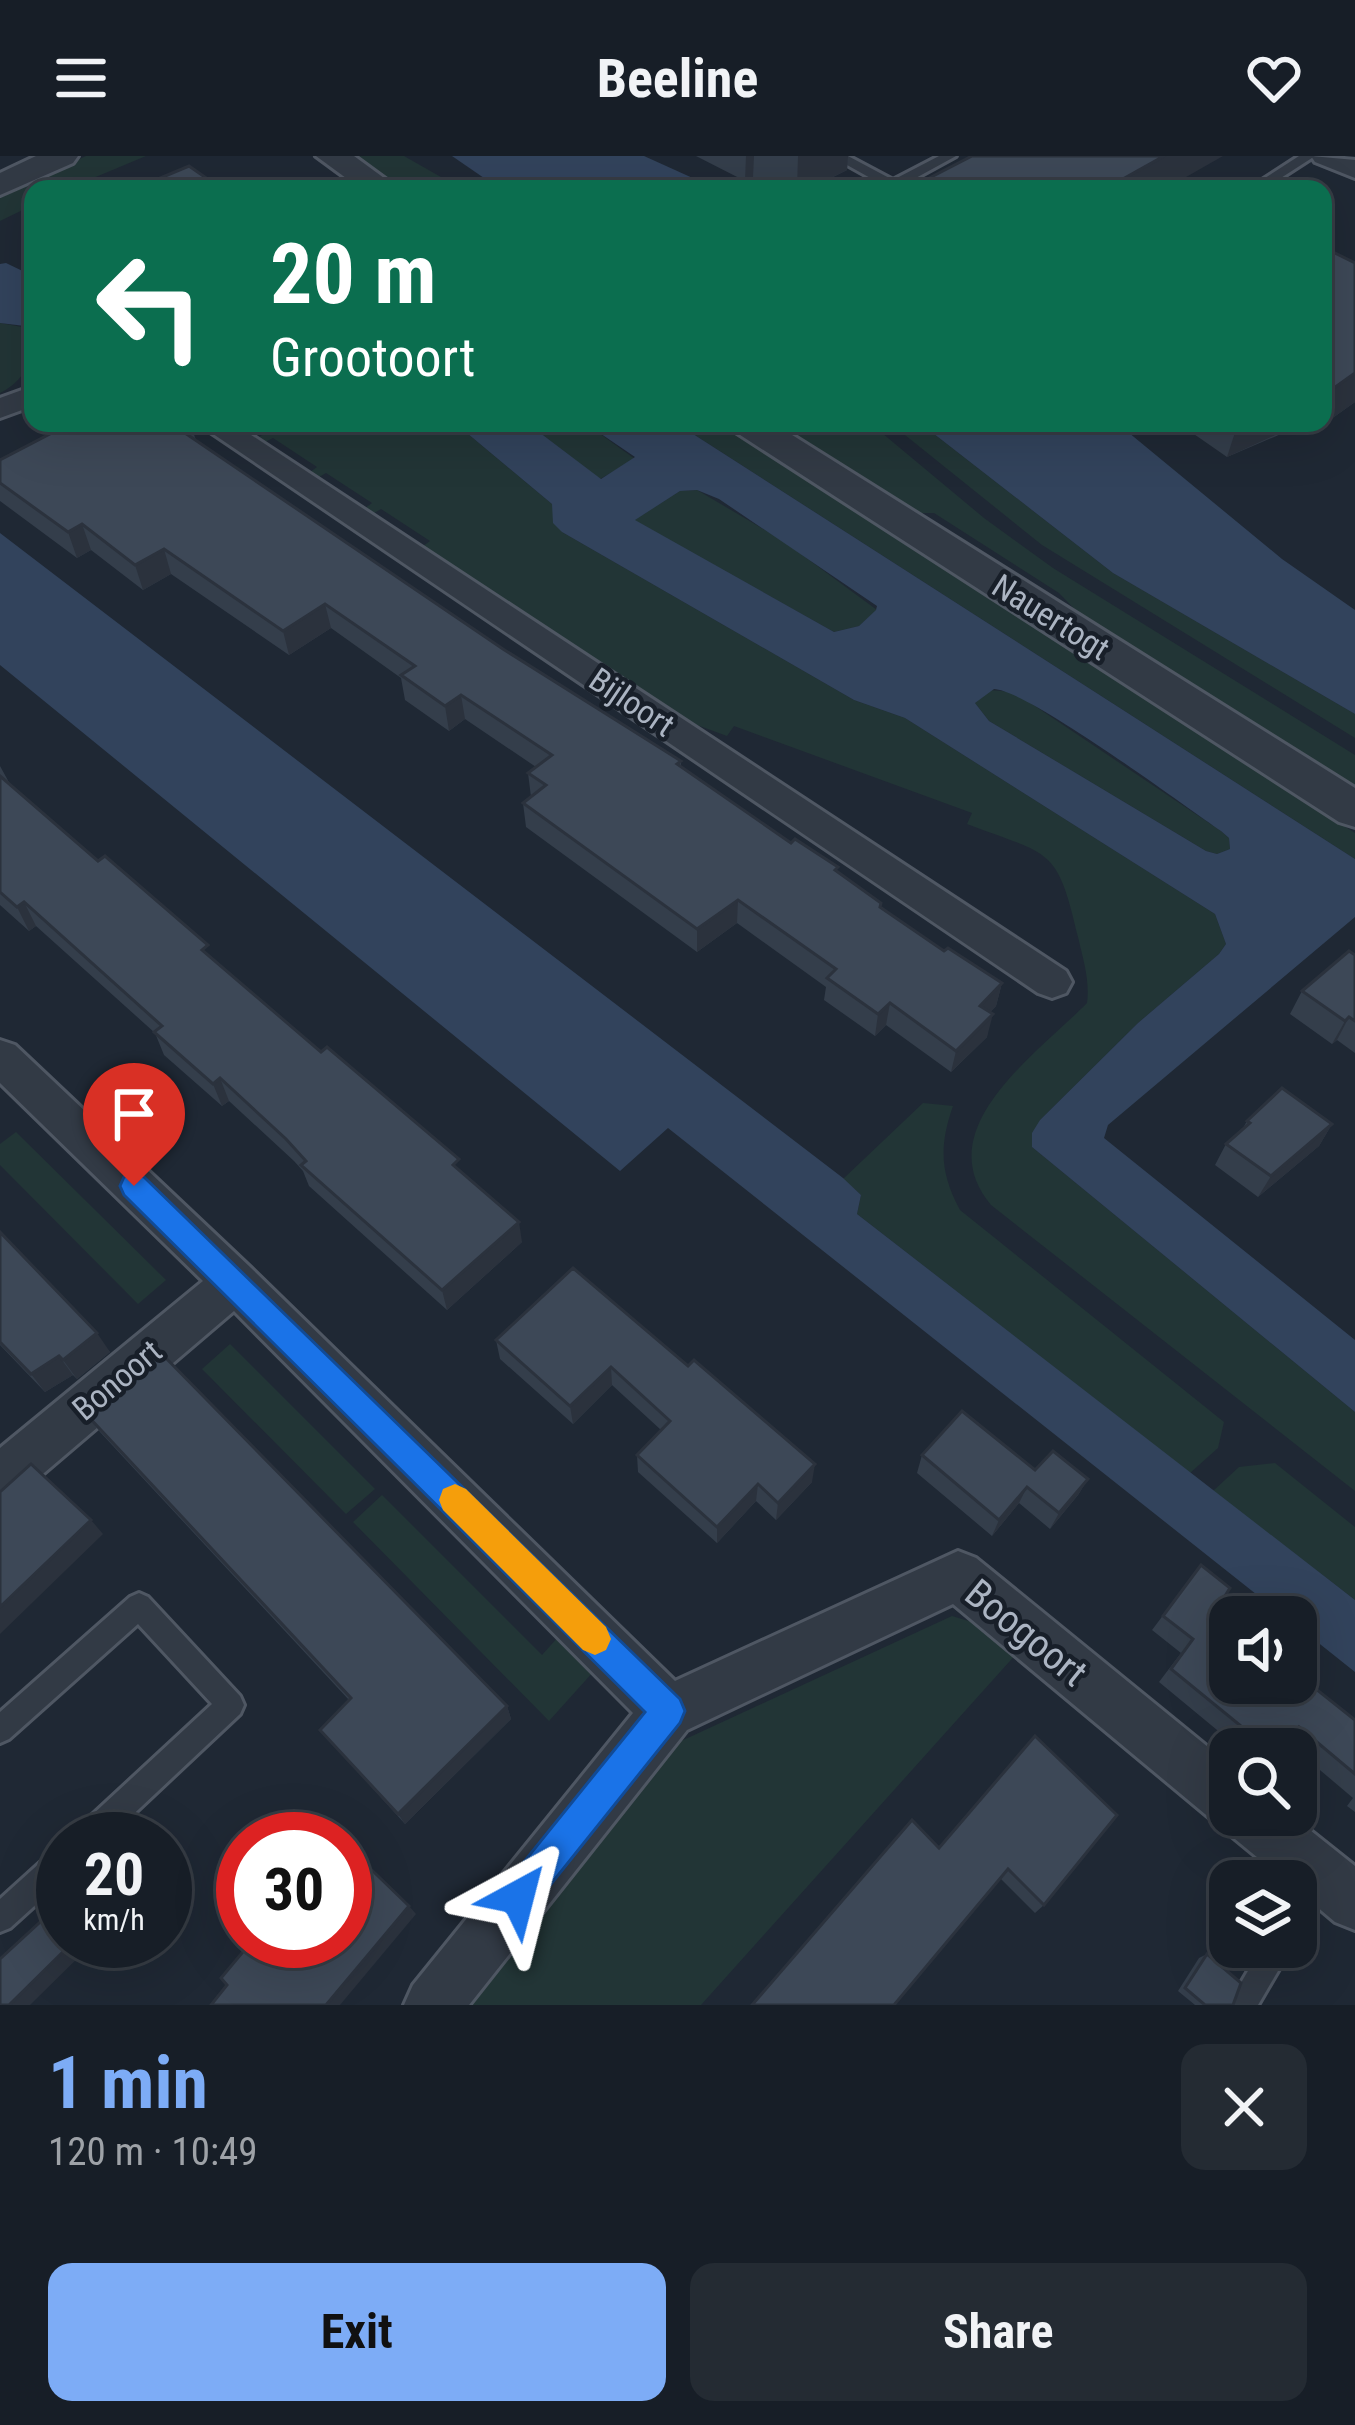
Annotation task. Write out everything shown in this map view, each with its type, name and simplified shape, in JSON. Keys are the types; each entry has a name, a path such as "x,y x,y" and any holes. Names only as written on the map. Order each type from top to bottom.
{"street":[{"path":"0,184 62,156"},
{"path":"332,156 369,180"},
{"path":"1324,156 1355,170"},
{"name":"Bijloort","path":"226,432 1052,982"},
{"name":"Nauertogt","path":"761,432 1355,810"},
{"path":"0,1058 235,1282 668,1711 433,2005"},
{"name":"Bonoort","path":"0,1479 235,1282"},
{"name":"Boogoort","path":"668,1711 958,1576 1209,1783"},
{"path":"1267,1836 1324,1899"}],"lane":[{"path":"838,156 884,180"},
{"path":"909,180 949,156"},
{"path":"1269,180 1308,156"},
{"path":"0,1730 139,1606 231,1705 116,1812"},
{"path":"0,1918 36,1885"},
{"path":"1242,2005 1265,1968"}],"shaded area":[{"path":"86,156 146,156 89,180 33,180"},
{"path":"355,156 404,156 446,180 391,180"},
{"path":"24,184 24,209 0,221 0,195"},
{"path":"0,323 22,327 24,372 0,393"},
{"path":"466,432 552,504 562,532 854,700 905,718 1215,914 1226,944 1219,954 1138,1023 1040,1120 1032,1147 1355,1412 1355,1491 991,1205 975,1177 972,1149 980,1121 996,1095 1087,1003 1086,970 1071,907 1064,885 1046,858 967,824 972,813 734,726 727,736 667,714 419,549 430,541 381,509 369,516 361,511 372,503 326,473 314,480 306,475 317,467 273,438 261,444 255,440 265,433"},
{"path":"539,432 598,432 635,459 600,479"},
{"path":"690,432 733,432 1355,833 1355,859"},
{"path":"786,432 881,432 1053,568 1355,755 1355,791 1089,624 1059,593 934,513 913,513"},
{"path":"901,432 932,432 1113,573 1355,714 1355,738 1042,545"},
{"path":"697,490 782,540 877,610 859,626 834,632 634,520 680,491"},
{"path":"989,690 1014,692 1221,831 1229,838 1230,849 1217,854 1206,851 989,721 975,703"},
{"path":"923,1103 953,1106 944,1159 948,1184 960,1210 1224,1422 1218,1448 1190,1473 857,1214 861,1195 843,1179"},
{"path":"16,1132 166,1280 138,1304 0,1165 0,1144"},
{"path":"230,1344 375,1489 346,1514 202,1369"},
{"path":"1275,1463 1355,1527 1355,1600 1213,1491 1239,1467"},
{"path":"382,1495 542,1655 559,1636 594,1671 549,1721 353,1522"},
{"path":"952,1616 985,1626 1018,1652 701,2005 472,2005 679,1742"}],"water":[{"path":"452,156 644,156 697,180 487,180"},
{"path":"0,264 24,272 24,326 0,323"},
{"path":"466,432 539,432 601,479 635,457 598,432 690,432 1355,859 1355,917 1108,1125 1104,1138 1355,1340 1355,1412 1032,1147 1032,1133 1040,1120 1138,1023 1219,954 1226,944 1215,914 905,718 854,700 553,523 552,504","holes":["697,490 719,499 877,606 876,610 859,626 834,632 635,520 680,491","994,689 1012,694 1106,751 1221,831 1229,838 1230,849 1217,854 1206,851 989,721 975,703"]},
{"path":"932,432 1128,432 1282,559 1355,610 1355,714 1113,573"},
{"path":"0,533 843,1178 861,1195 857,1214 1355,1600 1355,1672 1317,1642 1317,1596 1259,1596 668,1128 620,1171 0,665"}],"building":[{"path":"972,156 1164,156 1121,180 925,180"},
{"path":"189,166 209,180 156,180"},
{"path":"1332,252 1355,263 1355,373 1332,389"},
{"path":"53,432 193,432 188,435 503,649 681,761 677,764 791,843 795,839 838,867 835,870 881,903 880,907 944,951 948,948 1002,983 980,1006 993,1014 956,1051 890,1003 878,1014 827,978 836,969 738,900 697,929 523,803 546,785 528,773 552,755 461,695 445,706 401,675 415,666 325,604 283,631 164,549 135,565 82,524 68,532 0,483 0,460"},
{"path":"0,776 98,861 105,856 208,945 202,950 321,1052 327,1047 459,1159 453,1165 519,1222 442,1290 301,1165 306,1161 286,1139 220,1078 213,1084 154,1032 162,1026 24,902 17,907 0,892"},
{"path":"1349,951 1355,955 1355,1021 1349,1017 1345,1021 1302,991"},
{"path":"1282,1088 1332,1124 1271,1176 1226,1144"},
{"path":"0,1232 97,1333 63,1360 59,1356 31,1374 0,1342"},
{"path":"573,1268 688,1366 694,1360 815,1464 778,1503 758,1484 717,1527 637,1455 670,1421 611,1367 570,1406 496,1340"},
{"path":"160,1352 507,1706 398,1814 320,1730 351,1698 86,1414"},
{"path":"962,1411 1035,1470 1053,1451 1088,1479 1059,1513 1027,1487 999,1520 922,1455"},
{"path":"31,1464 91,1520 0,1607 0,1492"},
{"path":"1201,1565 1230,1588 1225,1596 1209,1596 1209,1700 1171,1669 1193,1639 1163,1616"},
{"path":"1317,1690 1355,1720 1355,1774 1317,1742 1317,1728 1243,1728 1214,1704 1317,1704"},
{"path":"1035,1736 1117,1815 1044,1905 1008,1869 894,2005 752,2005 912,1820 939,1848"},
{"path":"372,1870 409,1906 372,1950"},
{"path":"36,1926 36,1968 47,1968 9,2005 0,2005 0,1959"},
{"path":"1207,1954 1209,1968 1223,1968 1241,1983 1233,2005 1205,2005 1185,1988"},
{"path":"229,1968 357,1968 326,2005 211,2005 227,1985 221,1978"}],"slow traffic":[{"path":"455,1500 595,1639"}],"route":[{"path":"134,1186 668,1711 518,1897"}]}
